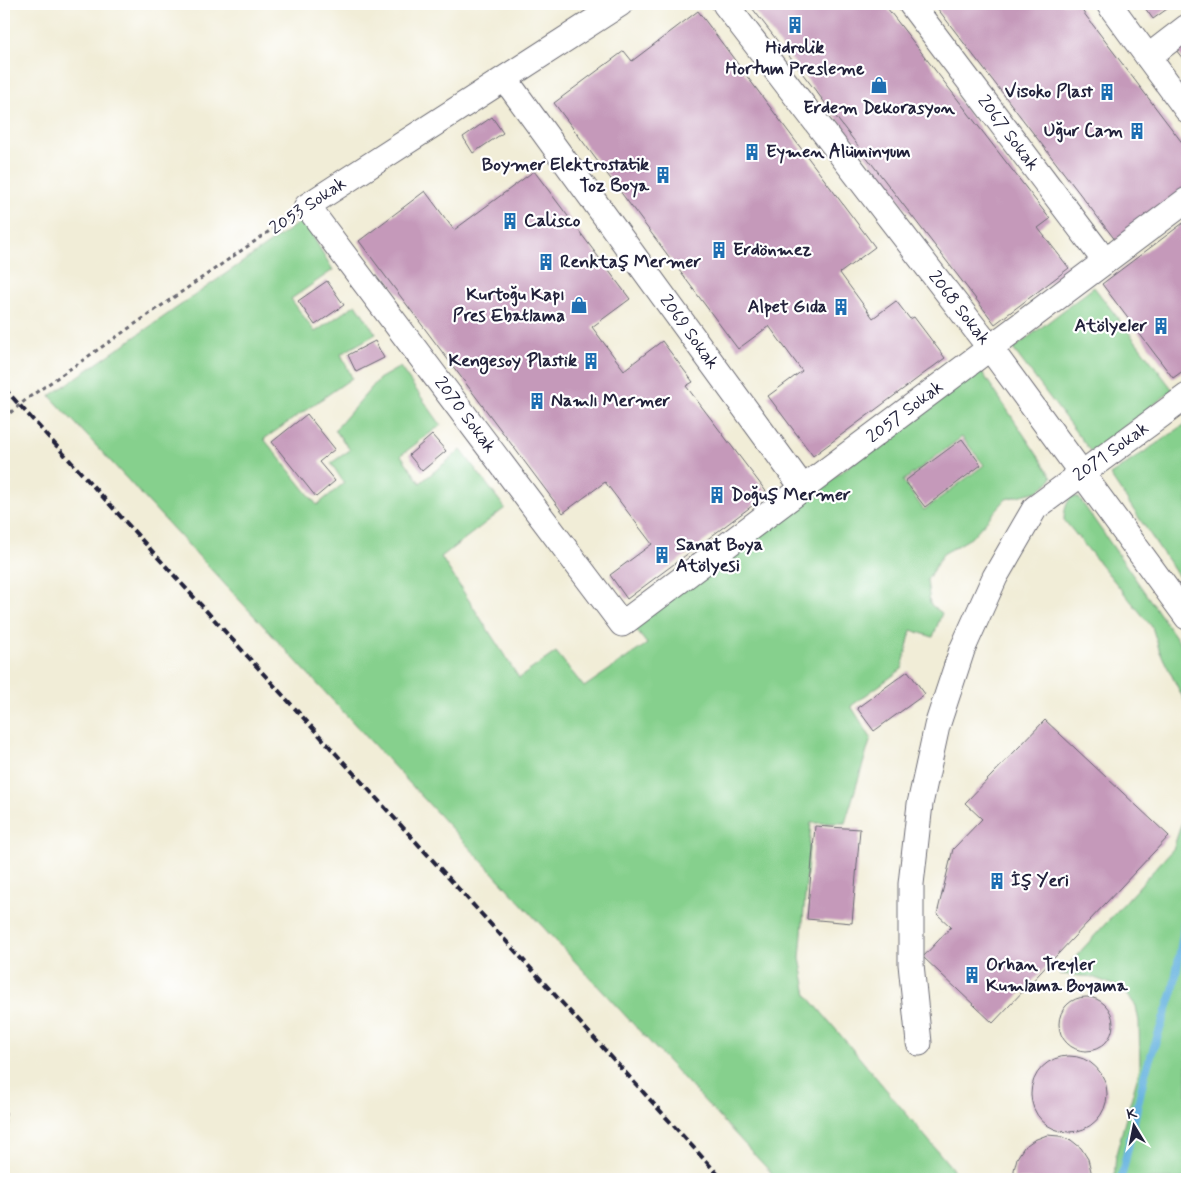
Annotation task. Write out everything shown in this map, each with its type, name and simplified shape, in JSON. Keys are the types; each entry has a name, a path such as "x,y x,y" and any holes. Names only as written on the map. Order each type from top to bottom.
{"street":[{"name":"2053 Sokak","path":"307,206 620,4"},
{"name":"2068 Sokak","path":"725,4 990,348 1187,617"},
{"name":"2067 Sokak","path":"911,4 1105,262"},
{"path":"1109,4 1187,110"},
{"path":"1148,57 1187,27"},
{"name":"2069 Sokak","path":"505,79 803,488"},
{"name":"2057 Sokak","path":"622,624 1187,200"},
{"name":"2070 Sokak","path":"307,206 622,624"},
{"name":"2071 Sokak","path":"919,1043 911,964 911,884 920,804 925,778 937,726 962,650 995,577 1035,508 1187,396"}],"path":[{"name":"2053 Sokak","path":"4,418 28,398 307,206"},
{"path":"4,1040 7,1079 4,1133"}],"green space":[{"path":"303,220 333,270 291,299 315,332 356,304 376,334 341,354 352,378 264,439 317,505 344,483 331,463 350,450 335,430 379,379 400,367 441,425 401,455 420,483 461,450 505,508 441,557 519,678 556,652 584,687 647,644 633,626 980,369 1052,477 1038,491 1006,499 971,538 943,554 927,580 930,604 942,613 933,637 911,630 902,669 851,706 871,738 845,823 811,823 800,958 807,995 961,1179 777,1179 50,396","holes":["962,437 984,465 924,510 903,481"]},
{"path":"1094,287 1173,390 1091,452 1013,349"},
{"path":"1187,423 1187,589 1110,475"},
{"path":"1072,496 1079,498 1187,653 1187,706 1160,652 1152,627 1064,520 1068,501"},
{"path":"1187,807 1187,1179 1114,1179 1116,1154 1140,1067 1139,1022 1136,1006 1122,988 1092,977 1060,974 1173,849"}],"building":[{"path":"749,4 884,4 1050,219 1038,228 1069,268 995,324"},
{"path":"934,4 1077,4 1187,149 1187,187 1116,241"},
{"path":"1142,4 1174,4 1153,19"},
{"path":"698,11 875,247 840,273 873,318 896,301 910,319 914,317 945,358 813,456 768,396 802,371 769,326 738,349 554,103 624,51 632,61"},
{"path":"1187,41 1187,64 1176,50"},
{"path":"492,117 503,133 473,153 463,137"},
{"path":"534,171 630,299 592,327 624,370 662,341 693,382 686,386 768,494 627,599 610,575 652,544 605,482 563,513 359,241 425,191 454,230"},
{"name":"Atölyeler","path":"1187,220 1187,368 1173,378 1102,284"},
{"path":"327,281 344,305 315,325 298,301"},
{"path":"375,341 384,358 356,372 348,355"},
{"path":"307,414 335,449 319,462 335,481 316,497 272,442"},
{"path":"432,435 446,451 422,471 409,455"},
{"path":"962,439 981,465 925,507 905,481"},
{"path":"908,671 925,694 874,731 857,708"},
{"path":"1045,720 1169,836 993,1023 923,957 951,927 937,914 953,849 982,819 965,803"},
{"path":"815,826 860,829 852,923 807,919"},
{"path":"1086,997 1096,999 1105,1005 1111,1014 1113,1024 1111,1034 1105,1043 1096,1049 1086,1051 1076,1049 1067,1043 1061,1034 1059,1024 1061,1014 1067,1005 1076,999"},
{"path":"1062,1056 1076,1056 1090,1062 1101,1073 1105,1079 1107,1094 1105,1109 1096,1121 1084,1130 1062,1132 1048,1126 1037,1115 1031,1101 1031,1087 1037,1073 1048,1062"},
{"path":"1047,1135 1071,1140 1081,1148 1088,1159 1091,1171 1090,1179 1014,1179 1017,1158 1024,1147 1034,1140"}],"waterway":[{"path":"1121,1179 1145,1073 1173,991 1183,935 1187,885"}],"railway":[{"path":"4,388 722,1179"}],"place":[{"name":"Hidrolik Hortum Presleme","path":"795,25"},
{"name":"Erdem Dekorasyon","path":"879,85"},
{"name":"Visoko Plast","path":"1107,92"},
{"name":"Uğur Cam","path":"1137,131"},
{"name":"Eymen Alüminyum","path":"752,152"},
{"name":"Boymer Elektrostatik Toz Boya","path":"663,175"},
{"name":"Calisco","path":"510,221"},
{"name":"Erdönmez","path":"719,250"},
{"name":"Renktaş Mermer","path":"546,262"},
{"name":"Kurtoğu Kapı Pres Ebatlama","path":"579,305"},
{"name":"Alpet Gıda","path":"841,307"},
{"name":"Atölyeler","path":"1161,326"},
{"name":"Kengesoy Plastik","path":"591,361"},
{"name":"Namlı Mermer","path":"537,401"},
{"name":"Doğuş Mermer","path":"717,495"},
{"name":"Sanat Boya Atölyesi","path":"662,555"},
{"name":"İş Yeri","path":"997,881"},
{"name":"Orhan Treyler Kumlama Boyama","path":"972,975"}]}
